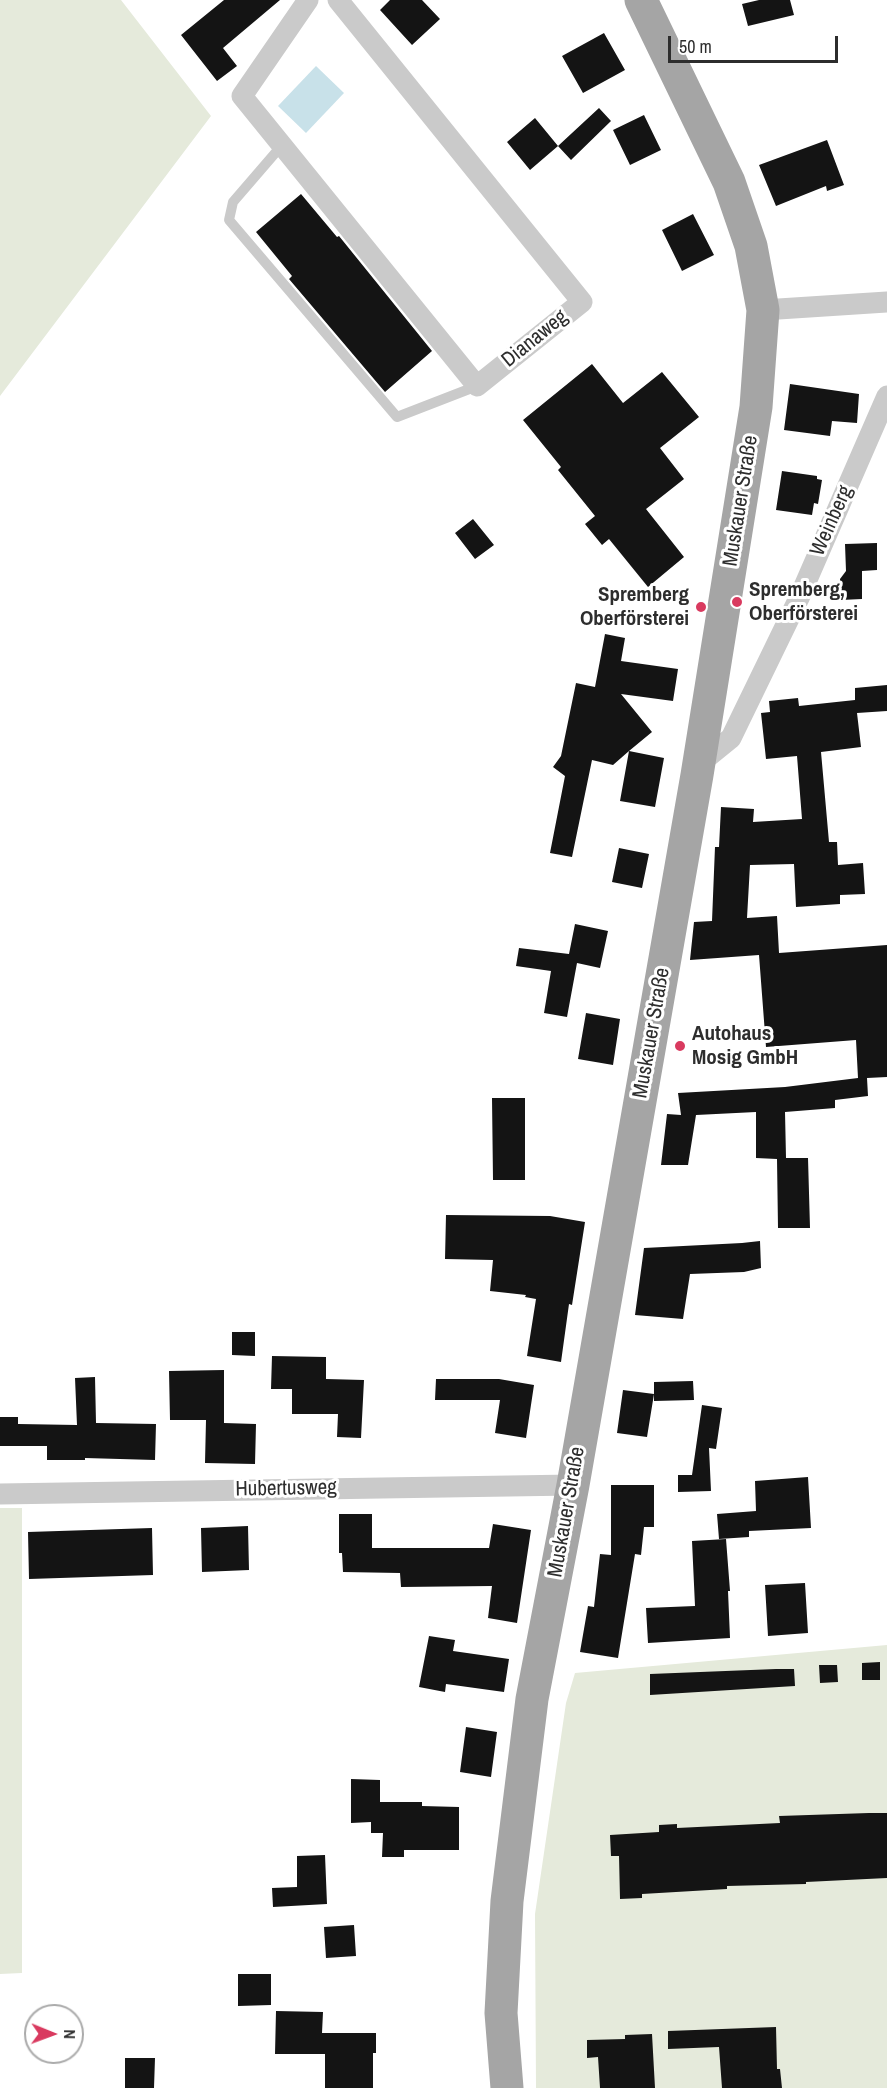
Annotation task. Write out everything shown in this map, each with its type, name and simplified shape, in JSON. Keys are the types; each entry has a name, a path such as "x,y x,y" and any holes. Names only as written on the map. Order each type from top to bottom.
{"main road":[{"name":"Muskauer Straße","path":"507,2088 501,2013 507,1901 532,1699 573,1485 699,764 756,407 763,310 751,246 729,182 641,0"}],"street":[{"path":"308,0 242,96 477,386"},
{"name":"Dianaweg","path":"338,0 582,302 477,386"},
{"path":"763,310 887,302"},
{"name":"Weinberg","path":"699,764 731,738 799,598 887,396"},
{"name":"Hubertusweg","path":"0,1494 573,1485"}],"lane":[{"path":"283,144 233,202 229,220 397,417 477,386"}],"shaded area":[{"path":"0,0 121,0 211,116 0,396"},
{"path":"0,1508 22,1508 22,1973 0,1974"},
{"path":"887,1645 887,2088 536,2088 535,1914 566,1703 575,1673"}],"water":[{"path":"316,66 344,93 306,133 278,106"}],"building":[{"path":"224,0 280,0 223,48 237,66 217,81 181,35"},
{"path":"390,0 422,0 440,19 412,45 380,10"},
{"path":"759,0 790,0 794,15 748,26 742,4"},
{"path":"604,33 625,70 583,93 562,56"},
{"path":"599,108 611,121 571,160 558,146"},
{"path":"644,115 661,150 630,165 613,130"},
{"path":"535,118 558,146 530,170 507,142"},
{"path":"827,140 844,185 827,191 826,186 776,206 759,165"},
{"path":"301,194 337,237 339,236 432,351 385,392 289,279 292,276 256,232"},
{"path":"693,214 714,255 682,271 662,230"},
{"path":"592,364 623,403 662,372 699,417 660,448 684,479 646,509 684,557 648,587 609,539 602,545 585,524 595,516 558,470 561,467 523,420"},
{"path":"790,384 859,394 857,423 832,421 830,436 784,430"},
{"path":"782,471 817,476 817,479 822,480 818,504 814,503 812,515 776,510"},
{"path":"473,519 494,545 475,559 455,533"},
{"path":"877,543 877,570 862,571 862,599 841,600 840,579 846,571 845,544"},
{"path":"605,634 625,638 621,661 678,669 673,701 621,694 652,732 613,765 592,760 572,857 550,853 565,776 553,767 561,756 576,683 595,687"},
{"path":"887,685 887,711 857,713 861,747 821,752 829,842 837,842 838,865 863,863 865,894 840,895 840,904 796,907 794,864 750,865 747,918 777,916 779,953 887,945 887,1077 867,1078 868,1096 835,1100 835,1108 785,1112 786,1158 808,1158 810,1228 778,1228 777,1159 756,1158 756,1112 696,1115 688,1165 661,1165 667,1114 681,1115 678,1093 785,1087 858,1078 856,1040 766,1047 759,955 690,960 694,922 712,921 715,847 719,847 721,807 754,809 753,822 802,819 797,756 766,759 761,713 770,712 769,701 798,698 799,706 855,700 855,688"},
{"path":"629,751 664,758 655,807 620,801"},
{"path":"619,848 649,854 642,888 612,882"},
{"path":"575,924 608,931 600,968 577,963 567,1017 544,1013 551,971 516,966 519,948 569,954"},
{"path":"586,1013 620,1019 613,1065 578,1059"},
{"path":"492,1098 525,1098 525,1180 493,1180"},
{"path":"446,1215 550,1216 585,1222 572,1305 569,1304 561,1362 527,1356 536,1299 525,1297 526,1295 490,1291 493,1260 445,1259"},
{"path":"760,1241 761,1268 744,1272 690,1274 683,1319 635,1315 644,1248"},
{"path":"232,1332 255,1332 255,1356 232,1355"},
{"path":"272,1356 326,1357 326,1379 364,1380 361,1438 337,1437 338,1414 292,1414 292,1389 271,1389"},
{"path":"224,1370 224,1423 256,1424 255,1464 205,1463 206,1420 170,1420 169,1371"},
{"path":"95,1377 96,1423 156,1424 155,1460 85,1458 85,1460 47,1460 47,1446 0,1446 0,1417 18,1417 18,1424 77,1425 75,1378"},
{"path":"436,1379 499,1379 534,1385 526,1438 495,1433 500,1400 435,1400"},
{"path":"693,1381 694,1400 654,1401 654,1382"},
{"path":"623,1390 654,1394 647,1437 617,1433"},
{"path":"702,1405 722,1408 716,1449 709,1448 711,1491 678,1492 678,1475 692,1475"},
{"path":"808,1477 811,1528 749,1531 749,1537 719,1539 717,1514 756,1511 755,1481"},
{"path":"611,1485 654,1485 654,1527 644,1527 641,1555 635,1554 618,1658 580,1652 588,1606 594,1607 600,1554 611,1555"},
{"path":"339,1514 372,1514 372,1548 489,1548 493,1524 531,1530 517,1623 488,1618 492,1586 401,1587 400,1573 343,1572 342,1553 339,1553"},
{"path":"248,1526 249,1570 202,1572 201,1528"},
{"path":"152,1528 153,1575 29,1579 28,1532"},
{"path":"726,1539 730,1591 728,1591 730,1638 648,1643 646,1608 695,1606 692,1541"},
{"path":"805,1583 808,1633 768,1636 765,1585"},
{"path":"429,1636 455,1640 453,1651 509,1659 504,1692 446,1684 445,1692 419,1687"},
{"path":"880,1662 880,1680 862,1680 862,1663"},
{"path":"819,1665 837,1665 838,1682 820,1683"},
{"path":"794,1669 795,1686 650,1695 650,1674"},
{"path":"466,1727 497,1732 491,1777 460,1772"},
{"path":"351,1779 380,1780 380,1802 422,1802 422,1806 459,1807 459,1850 404,1850 404,1857 382,1857 383,1833 371,1833 371,1822 351,1823"},
{"path":"887,1813 887,1878 806,1882 806,1884 727,1886 727,1889 642,1894 642,1898 620,1899 619,1856 611,1856 610,1835 659,1832 659,1825 677,1824 677,1828 780,1823 779,1816"},
{"path":"325,1855 327,1904 273,1907 272,1888 297,1887 297,1856"},
{"path":"354,1925 356,1956 326,1958 324,1927"},
{"path":"238,1974 271,1974 271,2005 238,2006"},
{"path":"276,2011 323,2012 322,2033 376,2033 376,2053 373,2053 373,2088 325,2088 325,2054 275,2054"},
{"path":"776,2027 777,2069 780,2069 782,2088 722,2088 719,2047 668,2049 668,2031"},
{"path":"652,2034 655,2088 600,2088 598,2057 587,2058 587,2040 625,2039 625,2035"},
{"path":"125,2058 155,2058 154,2088 125,2088"}],"place":[{"name":"Spremberg, Oberförsterei","path":"737,602"},
{"name":"Spremberg Oberförsterei","path":"701,607"},
{"name":"Autohaus Mosig GmbH","path":"680,1046"}]}
